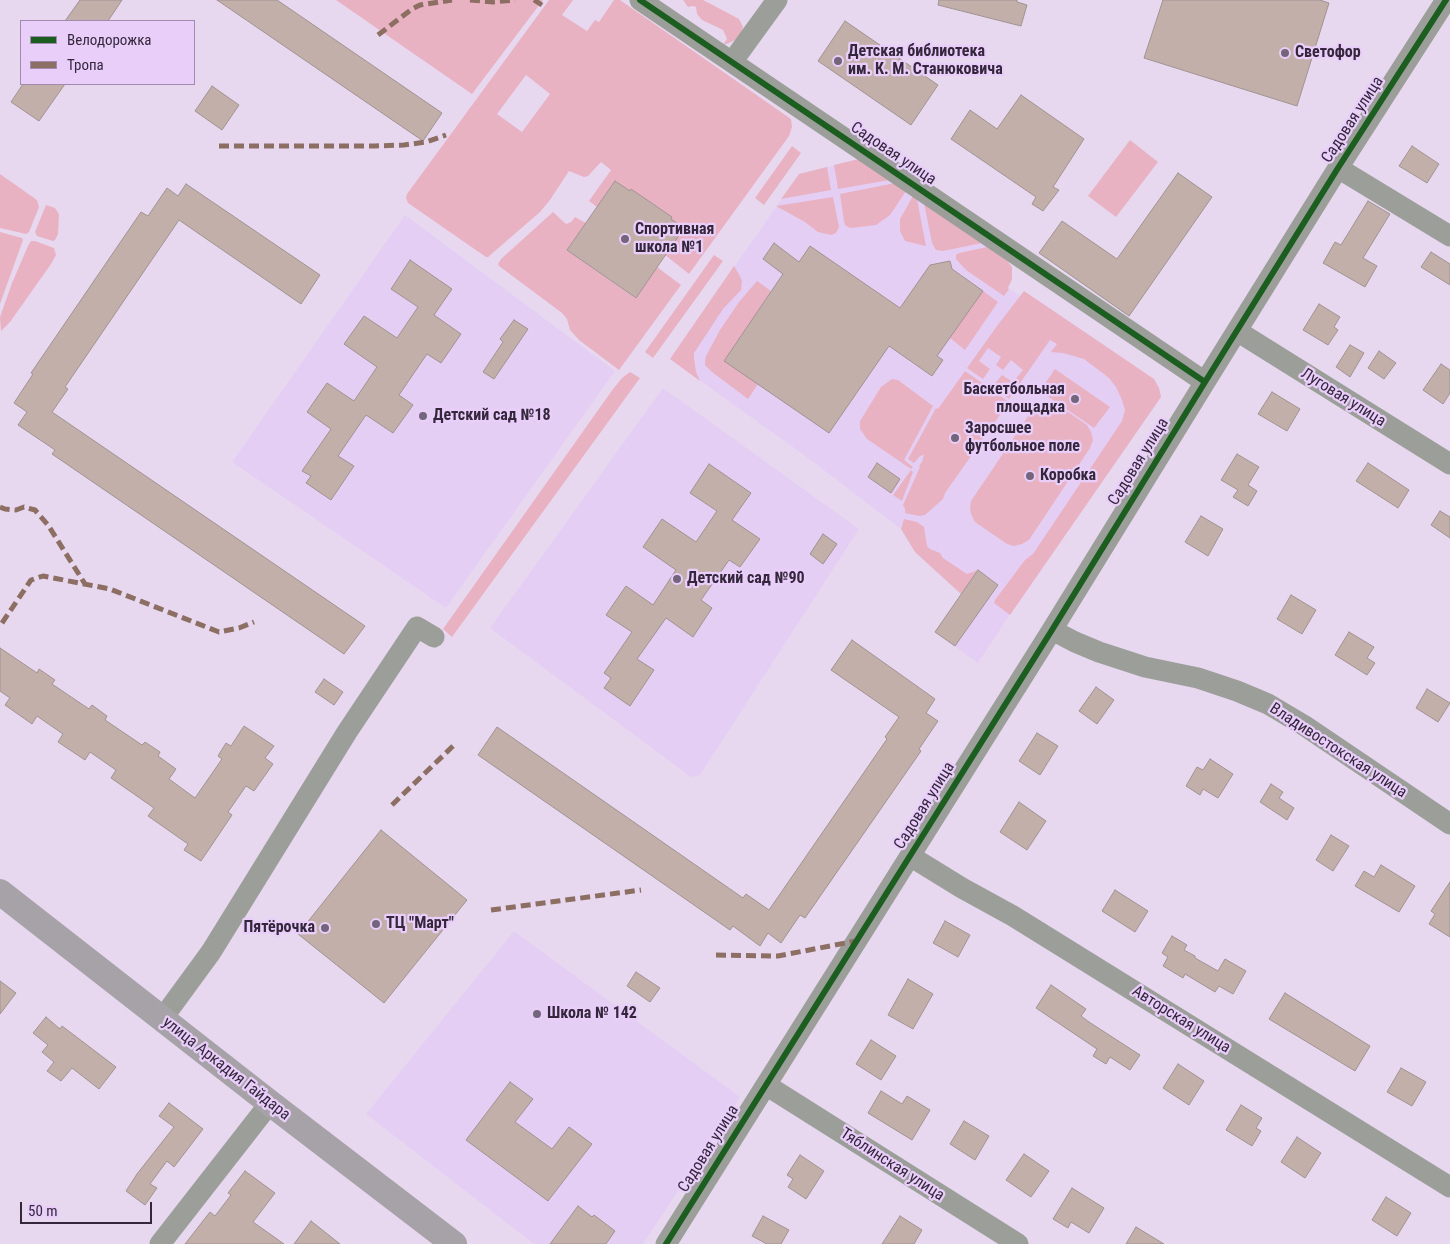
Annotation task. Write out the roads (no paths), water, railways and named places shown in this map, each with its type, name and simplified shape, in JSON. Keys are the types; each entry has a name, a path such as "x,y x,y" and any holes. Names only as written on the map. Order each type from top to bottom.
{"main road":[{"name":"улица Аркадия Гайдара","path":"0,892 454,1244"}],"street":[{"name":"Садовая улица","path":"640,0 1205,382"},
{"path":"732,62 776,0"},
{"name":"Садовая улица","path":"666,1244 1052,630 1338,168 1446,7"},
{"path":"1338,168 1450,236"},
{"name":"Луговая улица","path":"1237,331 1450,464"},
{"path":"162,1019 211,952 347,732 417,627 434,637"},
{"name":"Владивостокская улица","path":"1052,630 1075,642 1108,655 1145,667 1198,678 1268,704 1305,726 1450,824"},
{"name":"Авторская улица","path":"910,856 962,888 1022,921 1450,1186"},
{"name":"Тяблинская улица","path":"766,1085 1018,1244"},
{"path":"160,1244 270,1103"}],"place":[{"name":"Светофор","path":"1285,53"},
{"name":"Детская библиотека им. К. М. Станюковича","path":"838,61"},
{"name":"Спортивная школа №1","path":"625,239"},
{"name":"Баскетбольная площадка","path":"1075,399"},
{"name":"Детский сад №18","path":"423,416"},
{"name":"Заросшее футбольное поле","path":"955,438"},
{"name":"Коробка","path":"1030,476"},
{"name":"Детский сад №90","path":"677,579"},
{"name":"ТЦ \"Март\"","path":"376,924"},
{"name":"Пятёрочка","path":"325,928"},
{"name":"Школа № 142","path":"537,1014"}]}
